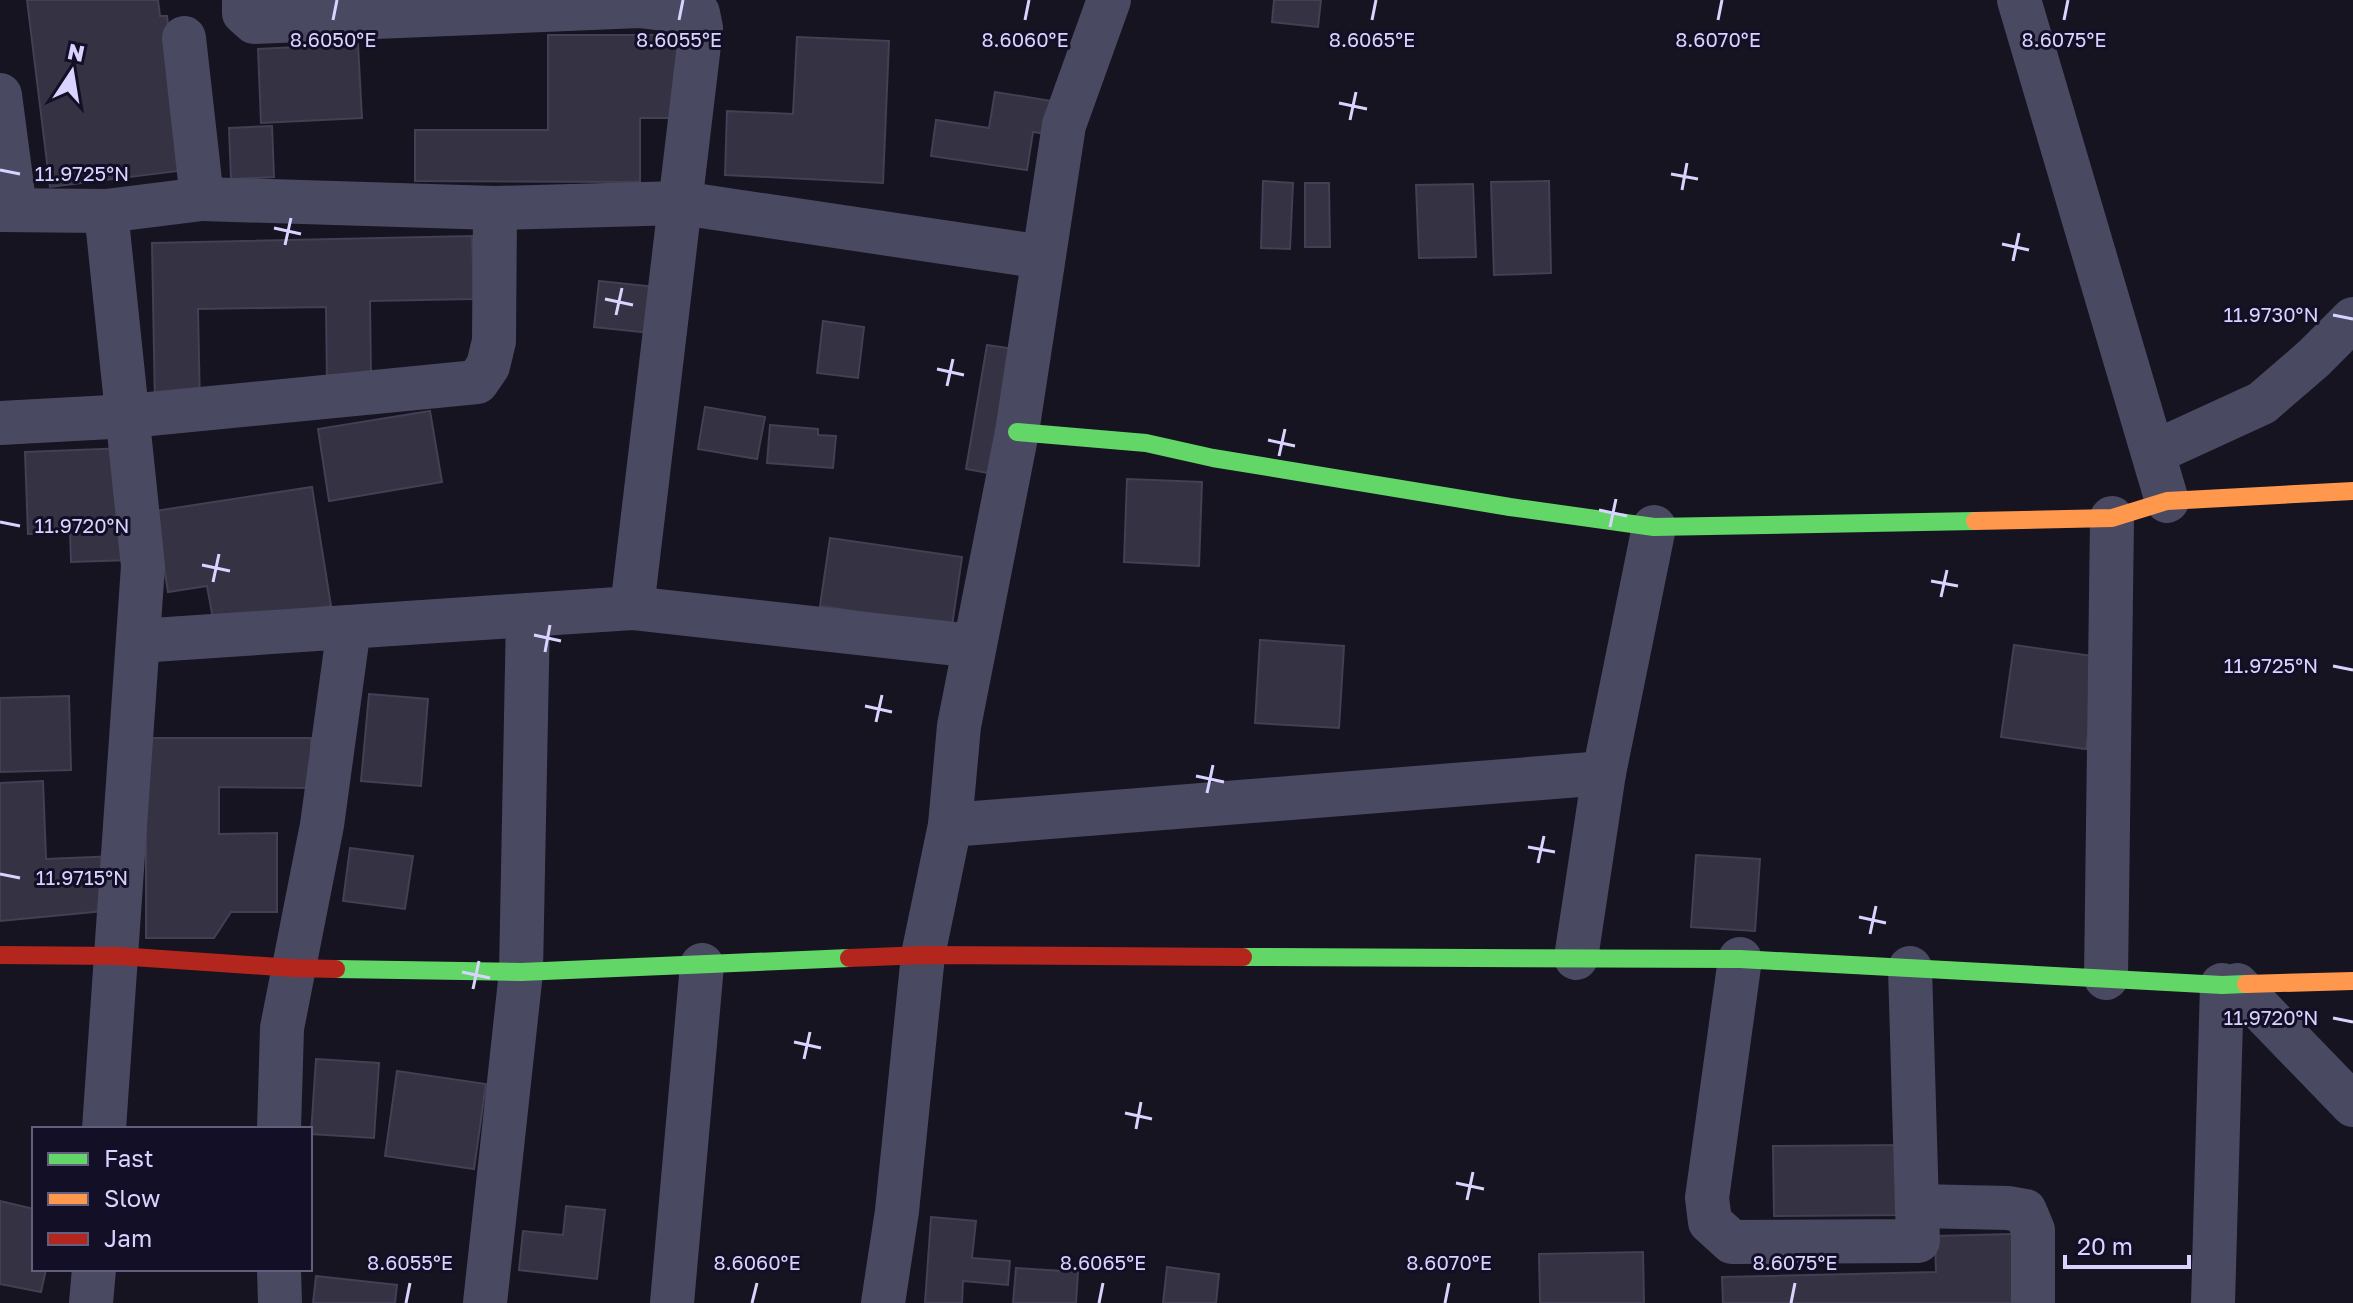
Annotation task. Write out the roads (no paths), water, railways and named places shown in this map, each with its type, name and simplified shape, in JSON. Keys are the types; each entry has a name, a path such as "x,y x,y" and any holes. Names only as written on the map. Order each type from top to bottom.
{"street":[{"path":"244,0 244,13 254,22 639,6 698,13 701,28 632,608"},
{"path":"883,1303 897,1211 923,955 950,825 959,726 1017,432 1064,125 1109,0"},
{"path":"2027,0 2019,0 2167,501"},
{"path":"184,38 202,199"},
{"path":"0,95 7,210 106,211 202,199 495,208 681,203 1043,257"},
{"path":"0,423 129,416 477,382 488,366 494,341 495,208"},
{"path":"104,1127 143,566 106,211"},
{"path":"2153,453 2262,403 2353,319"},
{"path":"1017,432 1146,443 1213,458 1510,507 1654,527 2112,518 2167,501 2353,491"},
{"path":"2106,978 2112,518"},
{"path":"1576,958 1604,773 1654,527"},
{"path":"138,641 632,608 974,646"},
{"path":"485,1303 521,972 528,615"},
{"path":"279,1127 282,1028 322,825 349,627"},
{"path":"950,825 1604,773"},
{"path":"0,955 118,956 293,968 521,972 923,955 1740,959 2230,985 2353,981"},
{"path":"1740,959 1707,1198 1710,1222 1732,1242 1918,1241 1910,968"},
{"path":"672,1303 702,965"},
{"path":"2230,985 2353,1105"},
{"path":"2213,1303 2230,985"},
{"path":"1917,1206 2025,1211 2033,1230 2033,1303"},
{"path":"91,1303 94,1271"},
{"path":"279,1271 280,1303"}]}
